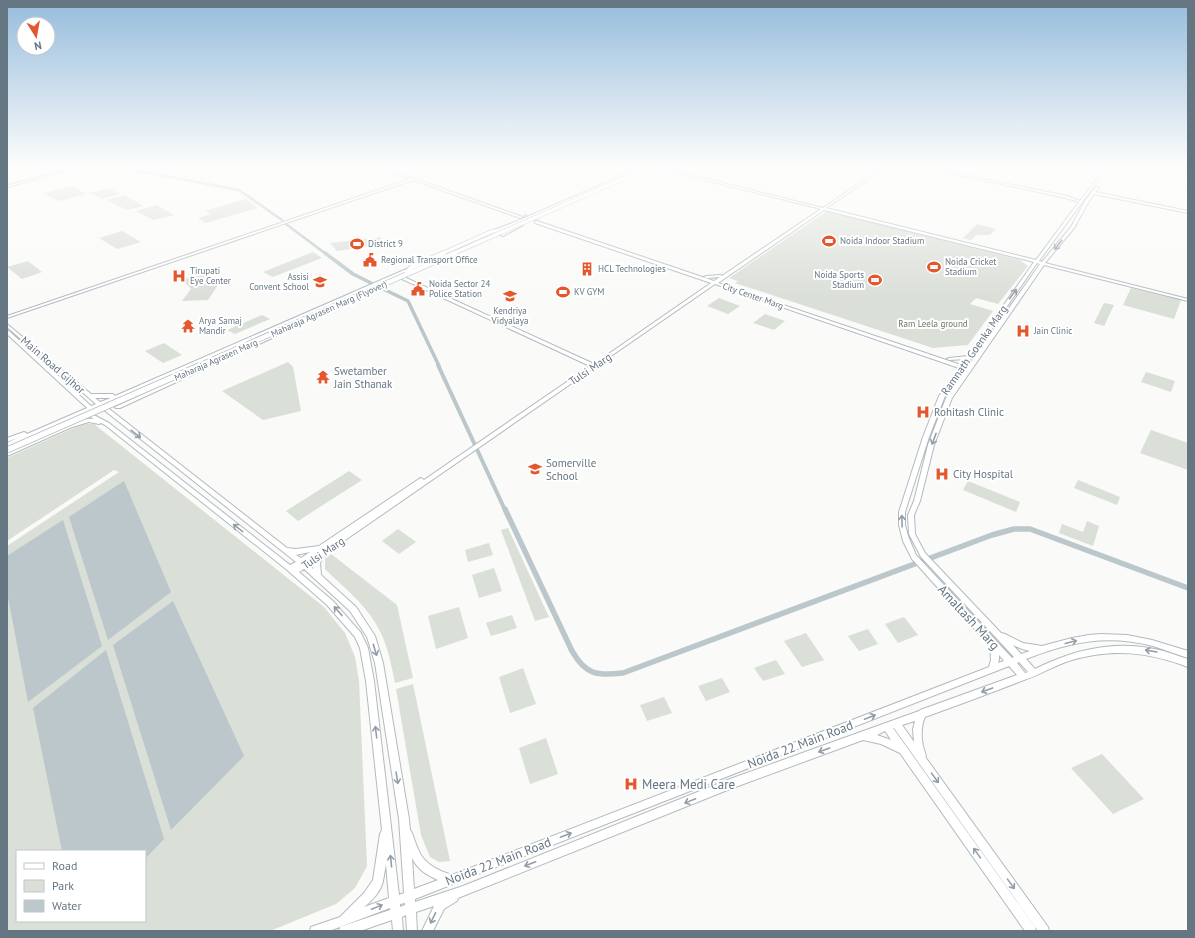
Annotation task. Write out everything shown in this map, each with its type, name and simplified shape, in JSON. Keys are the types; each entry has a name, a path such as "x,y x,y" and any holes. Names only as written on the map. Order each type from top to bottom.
{"street":[{"path":"7,316 318,211"},
{"path":"7,316 320,211"},
{"path":"503,211 524,217"},
{"path":"508,211 524,217"},
{"path":"114,396 540,211"},
{"name":"Maharaja Agrasen Marg (Flyover)","path":"7,450 550,211"},
{"name":"Maharaja Agrasen Marg","path":"7,454 72,424 91,412 99,404 306,314 369,290 376,290 556,211"},
{"name":"Tulsi Marg","path":"292,571 818,211"},
{"path":"833,211 1019,257 1041,256"},
{"path":"833,211 1188,300"},
{"path":"1041,263 1041,256 1075,211"},
{"path":"1041,263 1074,225 1082,211"},
{"path":"409,273 412,267 516,223 524,217"},
{"path":"537,220 706,280 717,280"},
{"path":"529,222 618,252 637,255"},
{"path":"1065,224 1069,226 1074,225"},
{"path":"409,273 426,268 502,235 521,225"},
{"path":"1062,228 1067,228 1070,230"},
{"path":"491,233 496,236"},
{"name":"Maharaja Agrasen Marg","path":"7,446 71,417 106,409 313,318 369,290 378,283 491,233"},
{"path":"1019,258 1029,264 1032,268"},
{"name":"Ramnath Goenka Marg","path":"914,557 904,540 901,525 902,512 939,401 968,357 1032,268 1041,263"},
{"name":"Ramnath Goenka Marg","path":"923,555 915,542 911,527 911,515 917,501 932,445 949,398 1041,263"},
{"name":"Maharaja Agrasen Marg (Flyover)","path":"7,446 409,273"},
{"path":"403,278 593,365"},
{"name":"Tulsi Marg","path":"593,365 706,280 717,280"},
{"name":"City Center Marg","path":"717,280 949,361"},
{"name":"City Center Marg","path":"717,280 949,361 961,368 970,368"},
{"path":"118,407 369,290"},
{"path":"306,314 313,318"},
{"name":"Main Road Gijhor","path":"7,325 99,404"},
{"name":"Main Road Gijhor","path":"7,332 81,399 91,412 330,602 358,635 364,648 370,681 386,824"},
{"path":"949,361 968,357"},
{"path":"949,361 961,368"},
{"path":"192,364 199,368"},
{"path":"89,396 114,396 123,394"},
{"path":"71,417 77,411 81,399"},
{"path":"117,419 118,407 128,399"},
{"path":"106,409 303,563 353,609 371,636 383,683 404,819 412,931"},
{"path":"72,424 89,420 105,423"},
{"path":"7,440 52,425"},
{"path":"907,497 917,501"},
{"path":"286,550 296,552 323,550 317,563 317,576"},
{"name":"Amaltash Marg","path":"923,555 1034,673"},
{"name":"Amaltash Marg","path":"914,557 1024,677"},
{"path":"994,632 1022,646 1034,649 1044,649"},
{"name":"Noida 22 Main Road","path":"343,926 395,900 452,880 1044,649 1082,639 1111,636 1131,638 1159,645 1188,655"},
{"path":"992,669 995,660 994,644"},
{"name":"Noida 22 Main Road","path":"343,926 396,914 463,891 730,784 1024,677 1068,658 1097,650 1143,650 1163,653 1188,663"},
{"path":"922,713 918,721 917,730 919,747 926,765"},
{"path":"892,725 904,751 1031,931"},
{"path":"892,725 926,765 1044,931"},
{"path":"864,736 876,738 904,751"},
{"path":"404,819 412,849 417,861 426,870 452,880"},
{"path":"386,824 398,931"},
{"path":"315,931 343,926 368,897 378,882 382,865 386,824"},
{"path":"427,931 440,905 463,891"}],"green space":[{"path":"136,211 166,211 174,215 153,220"},
{"path":"205,211 248,211 206,223 198,218 211,214"},
{"name":"Noida Sports Stadium","path":"827,211 1020,260 1028,266 998,304 976,298 970,304 993,311 968,345 933,348 735,283 738,281 729,278"},
{"path":"977,224 996,229 990,235 976,235 971,240 963,238"},
{"path":"122,231 141,242 117,249 99,238"},
{"name":"District 9","path":"381,237 384,244 337,251 330,243"},
{"path":"313,252 322,258 273,277 263,272"},
{"path":"28,261 42,272 22,279 7,267"},
{"path":"203,273 215,280 218,285 208,300 182,301 191,289 183,280"},
{"path":"1131,288 1181,300 1174,319 1123,305"},
{"path":"719,298 740,306 728,314 707,306"},
{"path":"1104,303 1114,305 1104,326 1094,323"},
{"path":"765,314 785,321 774,330 753,323"},
{"path":"262,315 270,319 235,334 227,330"},
{"path":"164,343 182,355 163,363 145,351"},
{"path":"288,362 293,367 301,411 263,420 222,391"},
{"path":"1146,372 1175,381 1171,392 1141,382"},
{"path":"86,424 94,424 324,607 345,633 355,657 359,681 367,866 355,888 336,904 270,931 7,931 7,546 119,472 114,470 7,541 7,458 76,427"},
{"path":"1151,430 1188,443 1188,470 1140,453"},
{"path":"349,471 362,480 298,521 286,511"},
{"path":"1078,480 1120,497 1117,505 1074,488"},
{"path":"968,481 1020,502 1016,512 963,490"},
{"path":"1087,521 1099,526 1093,546 1059,533 1062,524 1083,532"},
{"path":"508,528 549,617 535,621 501,530"},
{"path":"398,529 416,542 399,554 382,541"},
{"path":"489,543 493,555 468,562 465,550"},
{"path":"331,554 397,605 413,678 395,683 386,645 376,624 359,602 325,569 325,558"},
{"path":"494,568 502,591 479,598 472,575"},
{"path":"459,607 468,638 436,649 428,616"},
{"path":"512,615 517,628 491,636 486,623"},
{"path":"904,617 918,635 898,643 885,624"},
{"path":"868,629 878,644 859,651 848,636"},
{"path":"806,633 824,660 802,667 784,641"},
{"path":"776,660 785,674 763,681 754,668"},
{"path":"523,668 536,704 510,713 499,677"},
{"path":"722,678 730,692 706,701 698,686"},
{"path":"413,684 450,861 439,862 430,857 421,835 396,689"},
{"path":"664,697 672,713 647,721 640,705"},
{"path":"546,738 558,774 530,784 519,748"},
{"path":"1102,754 1144,799 1113,814 1071,768"}],"water":[{"path":"124,481 171,592 108,640 69,517"},
{"path":"63,520 102,646 28,702 7,592 7,556"},
{"path":"173,601 244,756 171,830 113,645"},
{"path":"106,650 164,839 146,858 146,850 62,850 33,708"}],"waterway":[{"path":"269,211 282,220"},
{"path":"286,224 326,254"},
{"path":"325,253 353,274 371,283"},
{"path":"373,284 408,301 439,366"},
{"path":"438,365 505,510"},
{"path":"505,509 572,651 582,665 599,674 623,673 992,535 1014,529 1030,529 1188,588"}],"tunnel":[{"path":"524,215 539,221"}],"place":[{"name":"Noida Indoor Stadium","path":"829,241"},
{"name":"District 9","path":"357,244"},
{"name":"Regional Transport Office","path":"370,260"},
{"name":"Noida Cricket Stadium","path":"934,267"},
{"name":"HCL Technologies","path":"587,269"},
{"name":"Tirupati Eye Center","path":"179,276"},
{"name":"Noida Sports Stadium","path":"875,280"},
{"name":"Assisi Convent School","path":"320,282"},
{"name":"Noida Sector 24 Police Station","path":"418,289"},
{"name":"KV GYM","path":"563,292"},
{"name":"Kendriya Vidyalaya","path":"510,296"},
{"name":"Arya Samaj Mandir","path":"188,326"},
{"name":"Jain Clinic","path":"1023,331"},
{"name":"Swetamber Jain Sthanak","path":"323,377"},
{"name":"Rohitash Clinic","path":"923,412"},
{"name":"Somerville School","path":"535,469"},
{"name":"City Hospital","path":"942,474"},
{"name":"Meera Medi Care","path":"631,784"}],"park label":[{"name":"Ram Leela ground","path":"933,324"}]}
